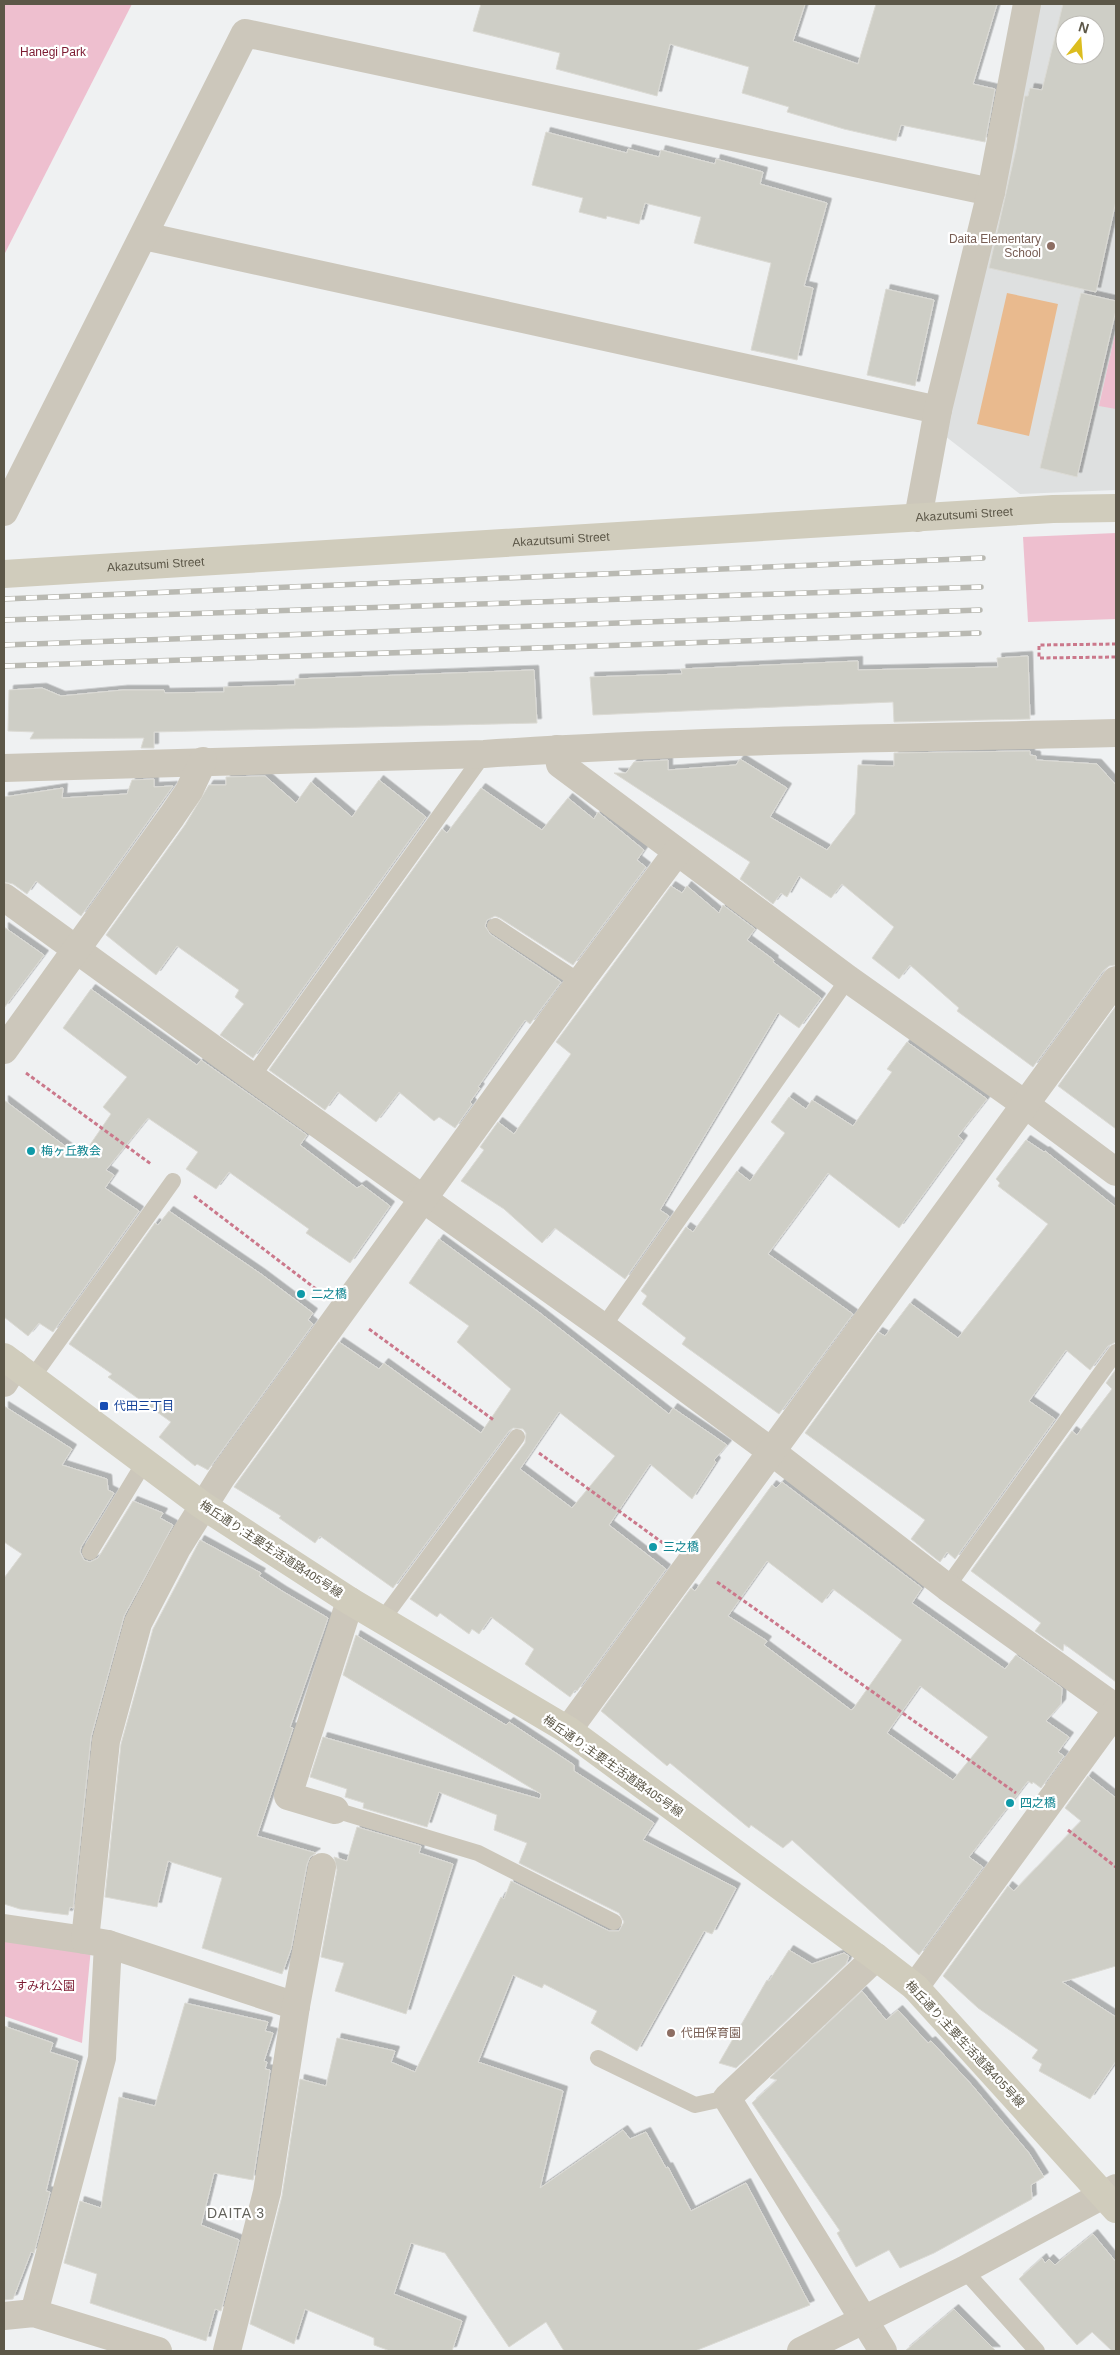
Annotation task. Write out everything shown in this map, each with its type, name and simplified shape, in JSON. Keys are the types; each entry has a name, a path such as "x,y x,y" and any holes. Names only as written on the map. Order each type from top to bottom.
{"street":[{"path":"918,518 938,410 991,192 1027,4"},
{"path":"4,512 245,33 991,192"},
{"path":"144,236 938,410"},
{"name":"Akazutsumi Street","path":"4,574 1053,509 1116,508"},
{"path":"4,768 484,754 557,749 1116,733"},
{"path":"557,749 560,764 848,979 1026,1105 1116,1172"},
{"path":"4,1050 172,816 189,791 203,761"},
{"path":"34,2313 102,2058 96,1942 106,1742 138,1622 202,1505 580,982 677,852"},
{"path":"4,896 252,1077 603,1327 772,1452 946,1587 1116,1709 915,1988"},
{"path":"568,1730 1116,980"},
{"name":"梅丘通り;主要生活道路405号線","path":"14,1371 202,1505 382,1620 568,1730 876,1957 915,1988 1112,2197"},
{"path":"335,1810 288,1796 350,1600"},
{"path":"228,2351 267,2192 296,2006 322,1867"},
{"path":"4,1928 96,1942 296,2006"},
{"path":"876,1957 727,2098 883,2351"},
{"path":"802,2351 1112,2197"},
{"path":"4,2316 34,2313 158,2351"}],"lane":[{"path":"252,1077 484,754"},
{"path":"495,926 580,982"},
{"path":"603,1327 848,979"},
{"path":"14,1371 173,1181"},
{"path":"946,1587 1116,1352"},
{"path":"382,1620 517,1437"},
{"path":"90,1552 144,1462"},
{"path":"335,1810 478,1853 614,1922"},
{"path":"598,2058 695,2106 727,2098"},
{"path":"964,2270 1037,2351"}],"path":[{"path":"1116,644 1039,645 1039,658 1116,657"},
{"path":"1042,1812 1116,1867"}],"shaded area":[{"name":"Daita Elementary School","path":"1040,4 1116,4 1116,490 1020,494 945,436"},
{"path":"1007,293 1058,304 1029,436 977,424"}],"green space":[{"name":"Hanegi Park","path":"4,4 132,4 4,255"},
{"path":"1116,330 1116,409 1099,406"},
{"path":"1116,533 1116,619 1028,622 1023,537"},
{"name":"すみれ公園","path":"4,1941 91,1948 82,2043 4,2016"}],"building":[{"path":"481,4 805,4 793,41 858,64 876,4 997,4 973,84 995,89 985,142 901,125 896,141 844,129 787,112 789,107 742,93 749,67 670,44 657,96 556,69 560,53 473,31"},
{"path":"1063,4 1116,4 1116,201 1096,292 989,268 1016,149 1025,96 1028,96 1030,88 1042,90 1055,37 1055,65 1105,65 1105,15 1060,15"},
{"path":"546,132 627,153 628,149 659,157 661,150 715,164 716,159 763,172 760,184 827,203 804,286 813,288 797,360 751,350 771,263 694,243 701,217 645,203 639,224 607,216 606,219 579,212 583,198 532,185"},
{"path":"886,289 934,300 915,386 867,375"},
{"path":"1081,293 1116,301 1116,310 1077,477 1040,468"},
{"path":"1028,656 1030,719 894,722 893,702 593,715 590,677 682,674 681,669 858,661 858,670 998,667 997,658"},
{"path":"534,670 537,723 154,732 154,748 141,748 144,738 30,739 34,732 8,731 9,690 42,688 61,696 123,690 164,690 165,693 224,692 224,687 295,685 295,679"},
{"path":"1030,751 1030,755 1036,756 1036,760 1097,764 1116,785 1116,965 1109,966 1103,971 1033,1067 957,1011 959,1008 910,965 899,979 872,958 894,927 842,884 831,898 799,876 787,897 781,893 773,904 740,879 750,862 614,773 626,773 634,762 668,760 668,770 736,765 740,759 787,788 770,817 827,850 855,814 858,765 894,766 894,753"},
{"path":"265,776 296,803 311,782 352,817 379,780 426,817 253,1058 220,1035 244,1004 235,997 239,990 177,946 156,975 106,935 185,825 209,785 226,785 226,777"},
{"path":"154,779 154,787 173,786 81,916 36,881 27,894 13,884 4,882 4,797 63,788 62,798 127,794 132,780"},
{"path":"481,788 542,830 568,798 594,819 598,812 644,850 637,860 646,867 573,965 500,918 495,916 487,920 485,926 490,934 561,982 530,1024 525,1020 478,1087 480,1088 470,1102 472,1104 455,1128 439,1117 434,1121 399,1092 376,1122 338,1092 325,1110 269,1070 442,829 447,833"},
{"path":"671,886 682,893 687,886 719,913 723,905 755,929 747,940 821,998 799,1028 778,1013 660,1210 669,1216 625,1279 555,1228 542,1243 504,1209 461,1181 484,1150 480,1147 498,1122 514,1134 571,1054 556,1042"},
{"path":"4,927 44,955 4,1008"},
{"path":"91,989 197,1065 201,1060 307,1135 300,1145 357,1188 362,1185 390,1206 350,1263 306,1233 309,1229 229,1172 216,1189 186,1169 198,1152 148,1118 106,1170 114,1175 105,1188 139,1211 53,1332 39,1323 28,1336 4,1317 4,1100 81,1158 111,1114 103,1107 127,1077 63,1028"},
{"path":"1116,1006 1116,1129 1058,1086"},
{"path":"907,1042 987,1099 958,1136 963,1140 899,1228 828,1173 768,1254 853,1314 779,1414 682,1344 686,1338 642,1304 647,1296 641,1291 686,1227 693,1232 737,1171 750,1181 785,1133 771,1122 789,1097 806,1109 812,1100 853,1126 892,1072 887,1069"},
{"path":"1026,1140 1045,1151 1116,1207 1116,1342 1108,1346 1090,1370 1066,1350 1029,1401 1055,1419 955,1559 947,1552 940,1562 911,1539 925,1520 805,1433 878,1332 885,1336 910,1303 958,1338 1048,1224 998,1186 1000,1183 996,1179"},
{"path":"169,1211 261,1274 313,1313 308,1320 313,1324 208,1470 197,1464 195,1466 159,1437 171,1422 108,1377 112,1374 69,1344 155,1223 158,1225"},
{"path":"439,1239 540,1313 669,1414 673,1408 727,1445 714,1460 716,1462 692,1499 650,1464 609,1525 666,1569 577,1691 575,1690 570,1697 525,1664 534,1649 491,1617 479,1634 472,1629 469,1634 440,1613 437,1617 410,1599 525,1443 526,1433 523,1429 513,1428 509,1431 393,1588 320,1536 315,1543 279,1518 281,1516 234,1487 339,1342 379,1369 384,1363 481,1433 511,1389 457,1342 469,1326 409,1283","holes":["559,1412 615,1456 572,1508 520,1469"]},
{"path":"1116,1369 1116,1682 1064,1644 1063,1651 1035,1631 1041,1623 971,1571 1072,1431 1077,1435 1112,1389 1106,1383"},
{"path":"4,1406 72,1449 62,1465 107,1479 108,1490 114,1493 81,1547 80,1552 84,1560 90,1562 98,1558 133,1501 163,1513 160,1518 173,1525 124,1616 91,1737 73,1908 70,1907 68,1915 20,1909 4,1904 4,1578 22,1554 4,1542"},
{"path":"782,1482 922,1588 912,1603 1005,1669 1016,1655 1062,1688 1061,1704 1046,1721 1069,1737 1058,1752 1064,1756 1041,1788 1028,1781 969,1857 983,1867 919,1955 792,1840 783,1848 751,1825 749,1828 670,1763 667,1766 601,1711 691,1588 695,1591 772,1485 776,1488","holes":["767,1561 822,1603 833,1589 902,1640 853,1709 851,1710 764,1645 767,1641 728,1616","920,1686 988,1737 953,1780 887,1733"]},
{"path":"200,1540 261,1573 259,1576 328,1618 290,1727 293,1728 257,1836 316,1853 310,1857 307,1864 291,1949 282,1974 202,1948 222,1878 168,1861 157,1907 105,1897 121,1744 153,1629"},
{"path":"356,1635 506,1725 509,1722 574,1765 574,1771 654,1823 643,1840 736,1888 712,1934 704,1931 637,2051 591,2023 597,2011 544,1984 542,1988 513,1975 478,2062 563,2091 540,2188 623,2130 630,2139 646,2132 666,2168 668,2167 691,2211 746,2183 810,2305 695,2351 564,2351 546,2322 509,2347 445,2253 411,2243 394,2294 462,2321 452,2351 390,2351 374,2345 374,2338 305,2309 294,2344 250,2324 282,2196 300,2079 326,2086 337,2038 395,2051 391,2062 415,2072 501,1897 504,1899 511,1881 609,1931 619,1931 624,1922 619,1913 519,1863 527,1843 494,1830 497,1815 439,1792 427,1827 363,1808 364,1803 345,1797 347,1789 310,1777 323,1737 540,1799 541,1794 343,1675"},
{"path":"1088,1776 1116,1798 1116,1966 1062,1982 1116,2017 1116,2061 1090,2099 1039,2071 1042,2064 1032,2058 1038,2050 978,2008 943,1976 1008,1886 1014,1891 1081,1821 1065,1808"},
{"path":"357,1827 421,1846 419,1853 453,1864 406,2014 335,1991 344,1963 321,1957 337,1870 334,1857 347,1861"},
{"path":"789,1950 812,1964 844,1953 849,1956 846,1964 736,2068 719,2063 767,1980 769,1981"},
{"path":"862,1991 886,2020 898,2010 928,2043 931,2041 971,2084 1029,2153 1044,2177 1031,2185 1032,2199 934,2253 900,2268 889,2250 856,2267 837,2233 840,2231 752,2103 777,2080 770,2078"},
{"path":"185,2003 268,2022 265,2031 273,2033 264,2061 267,2062 265,2069 270,2070 253,2180 214,2173 201,2225 239,2240 221,2311 215,2309 206,2341 90,2303 97,2274 64,2263 80,2201 101,2208 119,2097 155,2106"},
{"path":"4,2026 53,2043 50,2052 78,2061 46,2191 50,2192 34,2253 31,2252 13,2299 4,2300"},
{"path":"1093,2234 1116,2262 1116,2351 1112,2351 1092,2332 1077,2345 1019,2279 1042,2258 1045,2263 1049,2259 1055,2265"},
{"path":"954,2309 996,2351 905,2351"}],"railway":[{"path":"4,599 983,558"},
{"path":"4,620 981,587"},
{"path":"4,645 980,610"},
{"path":"4,666 979,633"}],"place":[{"name":"Daita Elementary School","path":"1051,246"},
{"name":"梅ヶ丘教会","path":"31,1151"},
{"name":"二之橋","path":"301,1294"},
{"name":"代田三丁目","path":"104,1406"},
{"name":"三之橋","path":"653,1547"},
{"name":"四之橋","path":"1010,1803"},
{"name":"代田保育園","path":"671,2033"}],"district":[{"name":"DAITA 3","path":"236,2213"}]}
